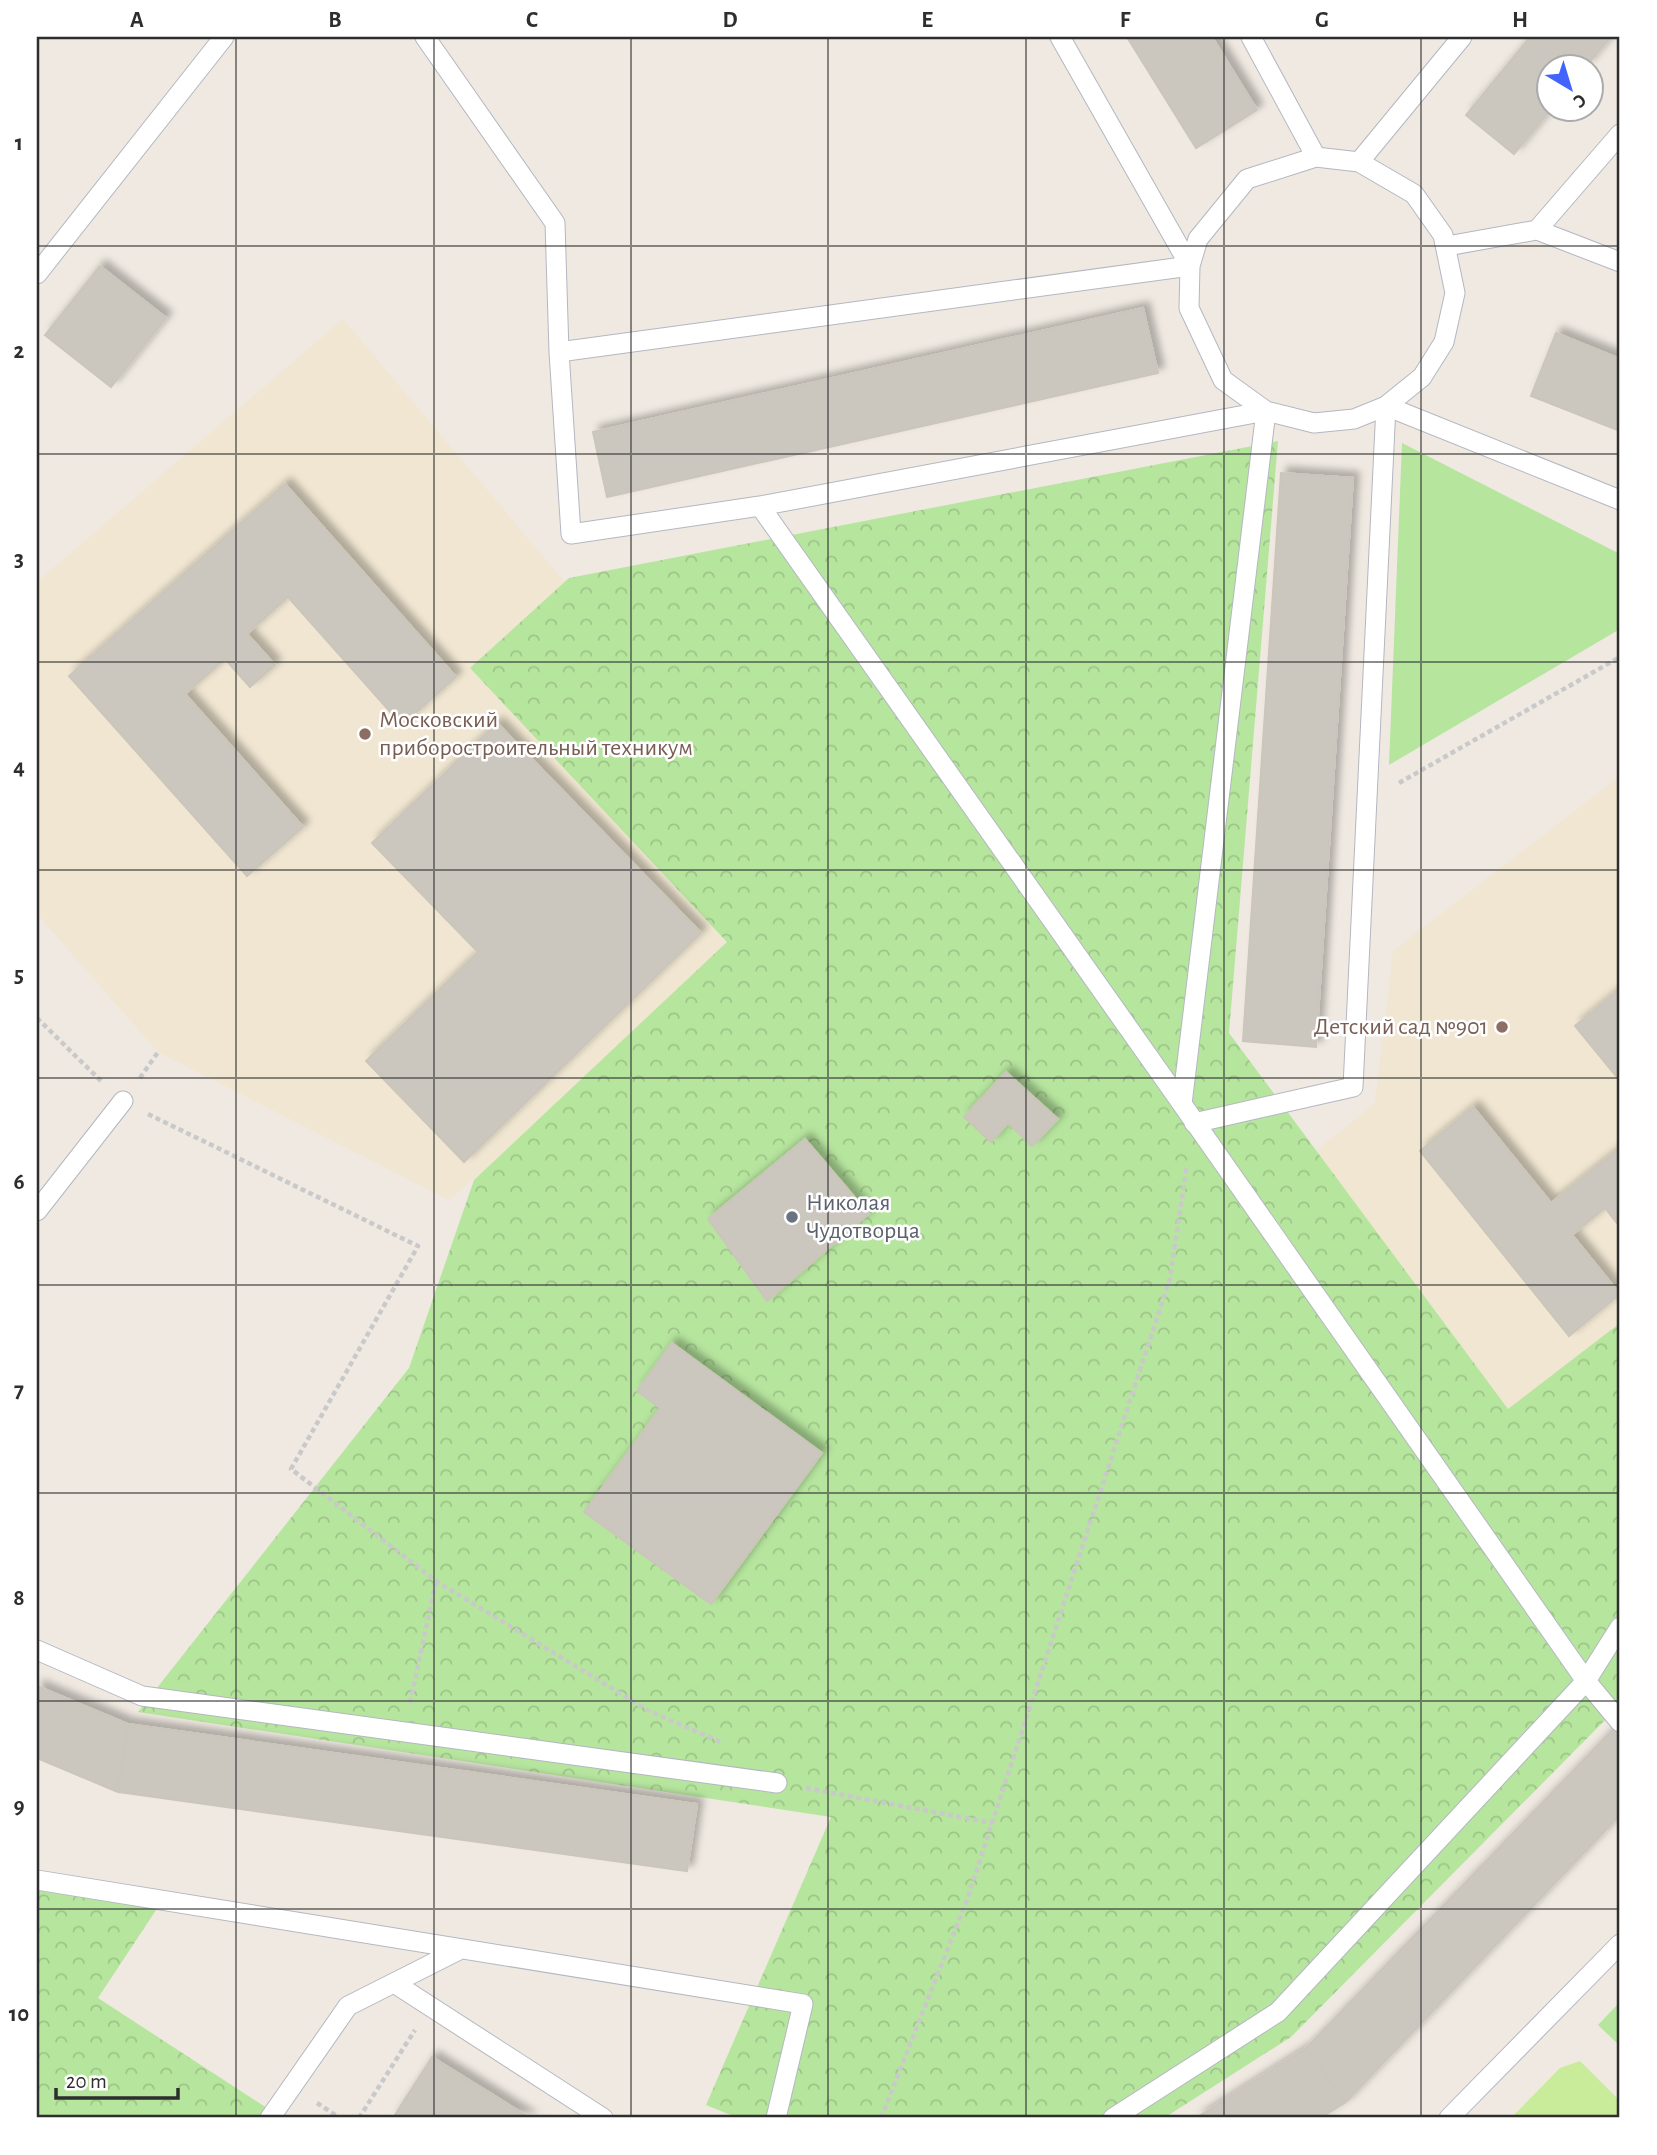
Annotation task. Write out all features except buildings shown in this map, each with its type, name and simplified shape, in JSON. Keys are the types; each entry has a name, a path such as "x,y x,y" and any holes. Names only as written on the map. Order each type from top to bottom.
{"lane":[{"path":"37,274 224,37"},
{"path":"425,37 555,223 559,352 571,534 760,506 1266,411"},
{"path":"1060,37 1190,266"},
{"path":"1251,37 1316,157"},
{"path":"1359,162 1462,37"},
{"path":"1537,230 1620,134"},
{"path":"1316,157 1359,162 1414,194 1447,246 1455,293 1444,342 1422,377 1386,406 1354,419 1314,423 1266,411 1223,380 1189,308 1190,266 1198,239 1248,179 1316,157"},
{"path":"1447,246 1537,230 1620,262"},
{"path":"559,352 1190,266"},
{"path":"1386,406 1620,500"},
{"path":"1194,1123 1353,1087 1386,406"},
{"path":"1182,1104 1266,411"},
{"path":"760,506 1586,1681 1620,1722"},
{"path":"37,1211 123,1101"},
{"path":"1114,2118 1278,2012 1586,1681 1620,1627"},
{"path":"37,1650 142,1696 777,1783"},
{"path":"37,1880 803,2004 776,2118"},
{"path":"1449,2118 1620,1944"},
{"path":"270,2118 348,2006 461,1949"},
{"path":"394,1983 603,2118"}],"path":[{"path":"1366,802 1620,657"},
{"path":"37,1018 123,1101 418,1246 291,1469 436,1581 649,1711 730,1746"},
{"path":"881,2118 967,1900 1170,1278 1194,1123"},
{"path":"404,1731 436,1581"},
{"path":"777,1783 992,1823"},
{"path":"359,2118 430,2006"}],"shaded area":[{"name":"Московский приборостроительный техникум","path":"343,319 821,886 449,1200 158,1052 37,914 37,582"},
{"name":"Детский сад №901","path":"1620,776 1620,1323 1508,1410 1316,1151 1375,1103 1393,951"}],"green space":[{"path":"1278,441 1229,1033 1508,1409 1620,1323 1620,1705 1291,2037 1164,2118 738,2118 706,2105 831,1817 138,1712 409,1368 474,1180 727,942 470,668 569,578"},
{"path":"1402,443 1620,554 1620,629 1389,765"},
{"path":"37,1890 158,1907 98,1998 270,2110 263,2118 45,2118 37,2113"},
{"path":"1620,2002 1620,2046 1598,2025"},
{"path":"1580,2061 1620,2101 1620,2118 1511,2118 1560,2068"}],"place":[{"name":"Московский приборостроительный техникум","path":"365,734"},
{"name":"Детский сад №901","path":"1502,1027"},
{"name":"Николая Чудотворца","path":"792,1217"}]}
